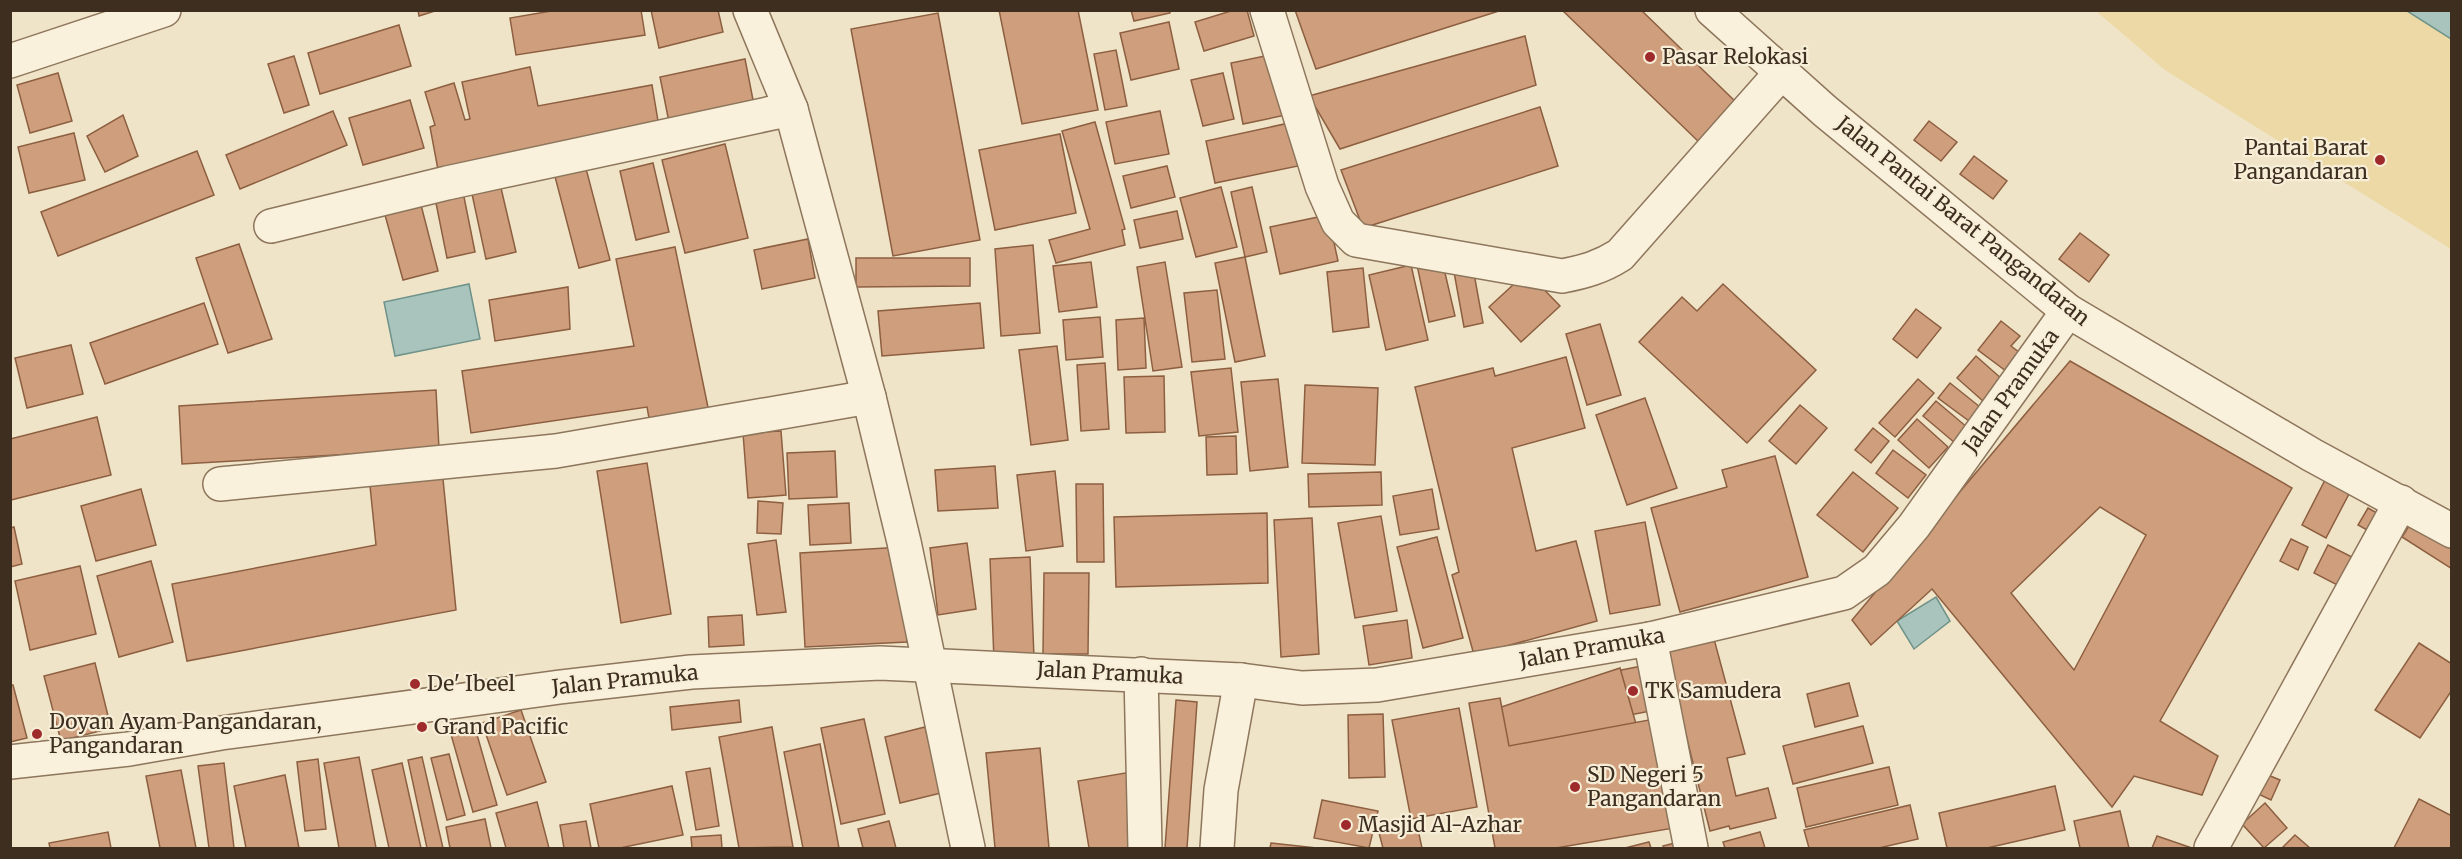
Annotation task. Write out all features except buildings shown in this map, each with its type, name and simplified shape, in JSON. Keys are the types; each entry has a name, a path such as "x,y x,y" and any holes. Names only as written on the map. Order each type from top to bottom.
{"street":[{"path":"10,61 164,10"},
{"path":"750,10 791,109 869,397 904,542 968,849"},
{"path":"1267,10 1322,186 1338,222 1356,240 1562,276 1602,266 1620,255 1782,73"},
{"name":"Jalan Pantai Barat Pangandaran","path":"1712,10 1782,73 2068,311 2312,455 2451,531"},
{"path":"271,226 447,183 791,109"},
{"name":"Jalan Pramuka","path":"10,762 129,749 221,733 560,687 691,672 880,663 1142,674 1241,680 1302,688 1377,685 1650,639 1844,592 1877,570 1914,526 2068,311"},
{"path":"220,484 556,451 869,397"},
{"path":"2211,849 2401,502"},
{"path":"1650,639 1691,849"},
{"path":"1142,674 1145,849"},
{"path":"1216,849 1221,790 1241,680"}],"sand":[{"name":"Pantai Barat Pangandaran","path":"2096,11 2407,11 2451,39 2451,249 2165,70"}],"water":[{"path":"2407,11 2451,11 2451,39"},
{"path":"469,284 480,339 395,356 384,302"},
{"path":"1936,597 1950,621 1914,649 1897,621"}],"place":[{"name":"Pasar Relokasi","path":"1650,57"},
{"name":"Pantai Barat Pangandaran","path":"2380,160"},
{"name":"De' Ibeel","path":"415,684"},
{"name":"TK Samudera","path":"1633,691"},
{"name":"Grand Pacific","path":"422,727"},
{"name":"Doyan Ayam Pangandaran, Pangandaran","path":"37,734"},
{"name":"SD Negeri 5 Pangandaran","path":"1575,787"},
{"name":"Masjid Al-Azhar","path":"1346,825"}]}
